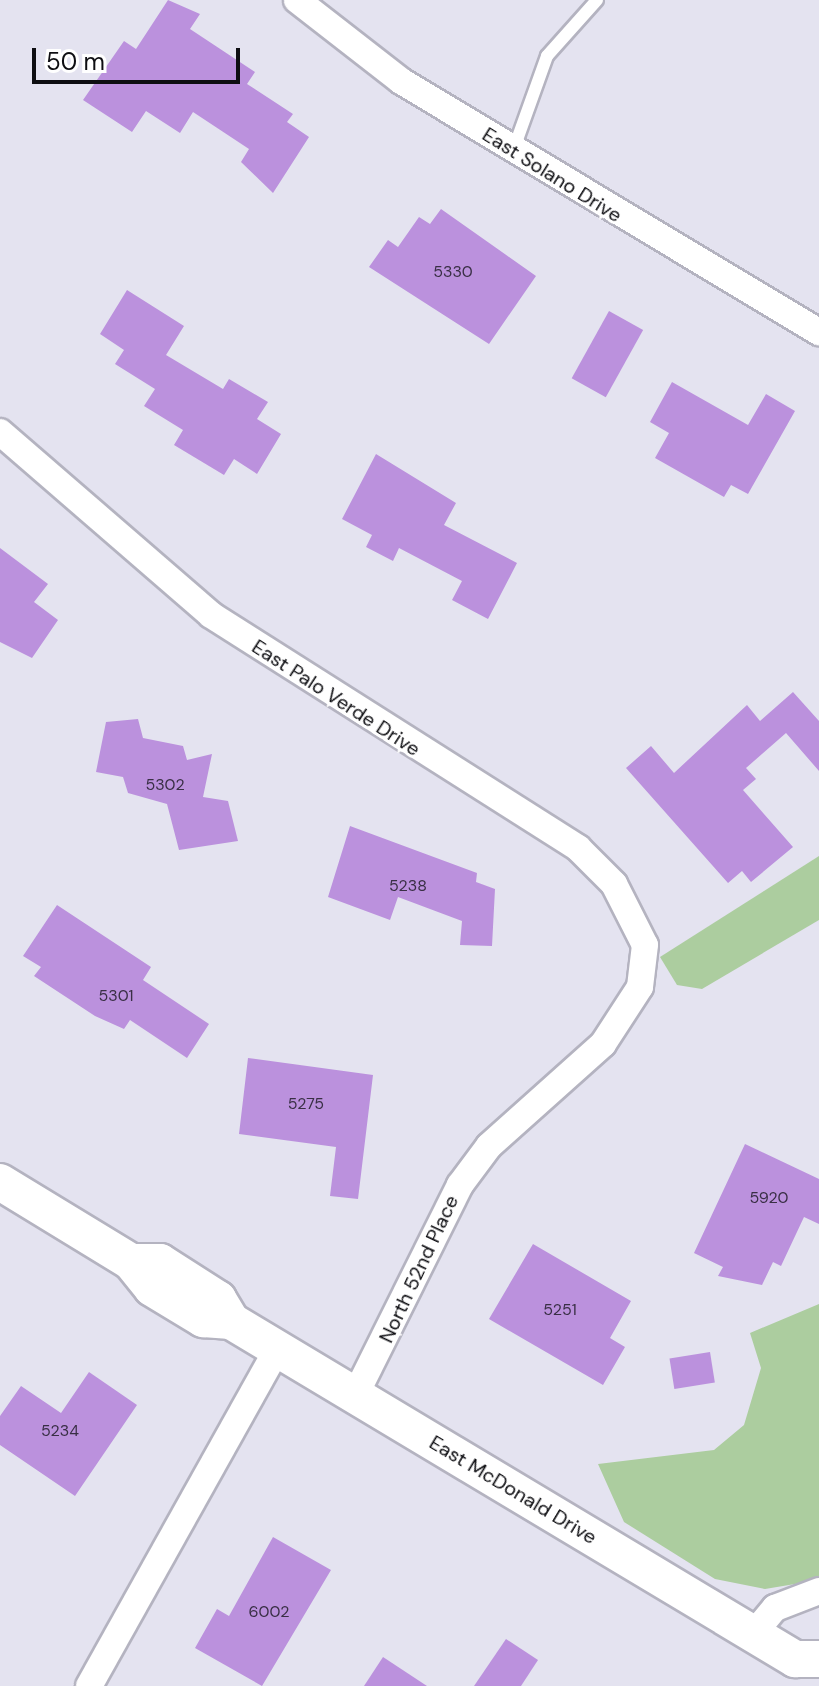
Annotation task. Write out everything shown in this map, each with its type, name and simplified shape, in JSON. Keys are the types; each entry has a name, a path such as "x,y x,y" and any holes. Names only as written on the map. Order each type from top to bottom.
{"street":[{"name":"East Solano Drive","path":"297,0 401,81 819,332"},
{"name":"East Palo Verde Drive","path":"0,432 211,615 578,848 630,909 645,969"},
{"name":"North 52nd Place","path":"355,1396 460,1185 489,1146 603,1044 631,1007 645,969"},
{"name":"East McDonald Drive","path":"0,1182 131,1262 152,1288 203,1319 231,1321 809,1668"},
{"path":"89,1686 277,1350"},
{"path":"754,1633 775,1608 819,1591"}],"lane":[{"path":"513,151 547,56 597,0"}],"green space":[{"path":"819,856 819,920 702,989 677,985 660,957"},
{"path":"819,1304 819,1580 765,1589 715,1579 624,1522 598,1464 714,1450 744,1425 761,1368 750,1333"}],"building":[{"path":"168,0 200,14 190,29 255,72 247,84 293,114 287,122 309,137 273,193 241,162 249,149 193,112 180,133 146,111 132,132 83,100 124,41 136,49"},
{"path":"441,209 536,276 489,344 369,267 388,240 398,247 419,217 430,224"},
{"path":"127,290 184,326 166,355 223,389 229,379 268,402 257,419 281,434 257,474 234,459 224,475 174,445 183,430 144,406 155,389 115,364 124,350 100,334"},
{"path":"609,311 643,330 606,397 572,378"},
{"path":"672,382 748,425 766,394 795,411 748,494 731,485 724,497 655,458 669,433 650,422"},
{"path":"376,454 456,503 444,525 517,563 488,619 452,600 462,581 399,548 393,561 366,547 372,535 342,519"},
{"path":"0,548 48,584 34,602 58,620 32,658 0,642"},
{"path":"793,692 819,721 819,771 786,733 746,768 756,779 743,790 793,847 751,882 742,871 728,883 626,768 651,746 674,773 747,705 760,721"},
{"path":"138,719 143,738 183,746 187,760 212,754 203,797 228,801 238,841 179,850 167,804 128,793 123,777 96,772 106,722"},
{"path":"350,826 477,873 476,882 495,889 492,946 460,945 462,921 398,897 390,920 328,897"},
{"path":"57,905 151,967 143,980 209,1024 187,1058 130,1020 124,1029 95,1016 34,976 41,967 23,956"},
{"path":"248,1058 373,1075 358,1199 330,1196 336,1147 239,1134"},
{"path":"745,1144 819,1179 819,1224 804,1217 781,1266 773,1262 762,1285 718,1276 723,1267 694,1253"},
{"path":"533,1244 631,1301 610,1338 625,1347 603,1385 489,1319"},
{"path":"710,1352 715,1383 674,1389 670,1358"},
{"path":"89,1372 137,1405 75,1496 0,1445 0,1416 21,1386 61,1413"},
{"path":"273,1537 331,1570 262,1686 195,1648 217,1609 229,1616"},
{"path":"506,1639 538,1660 521,1686 474,1686"},
{"path":"383,1657 427,1686 364,1686"}]}
